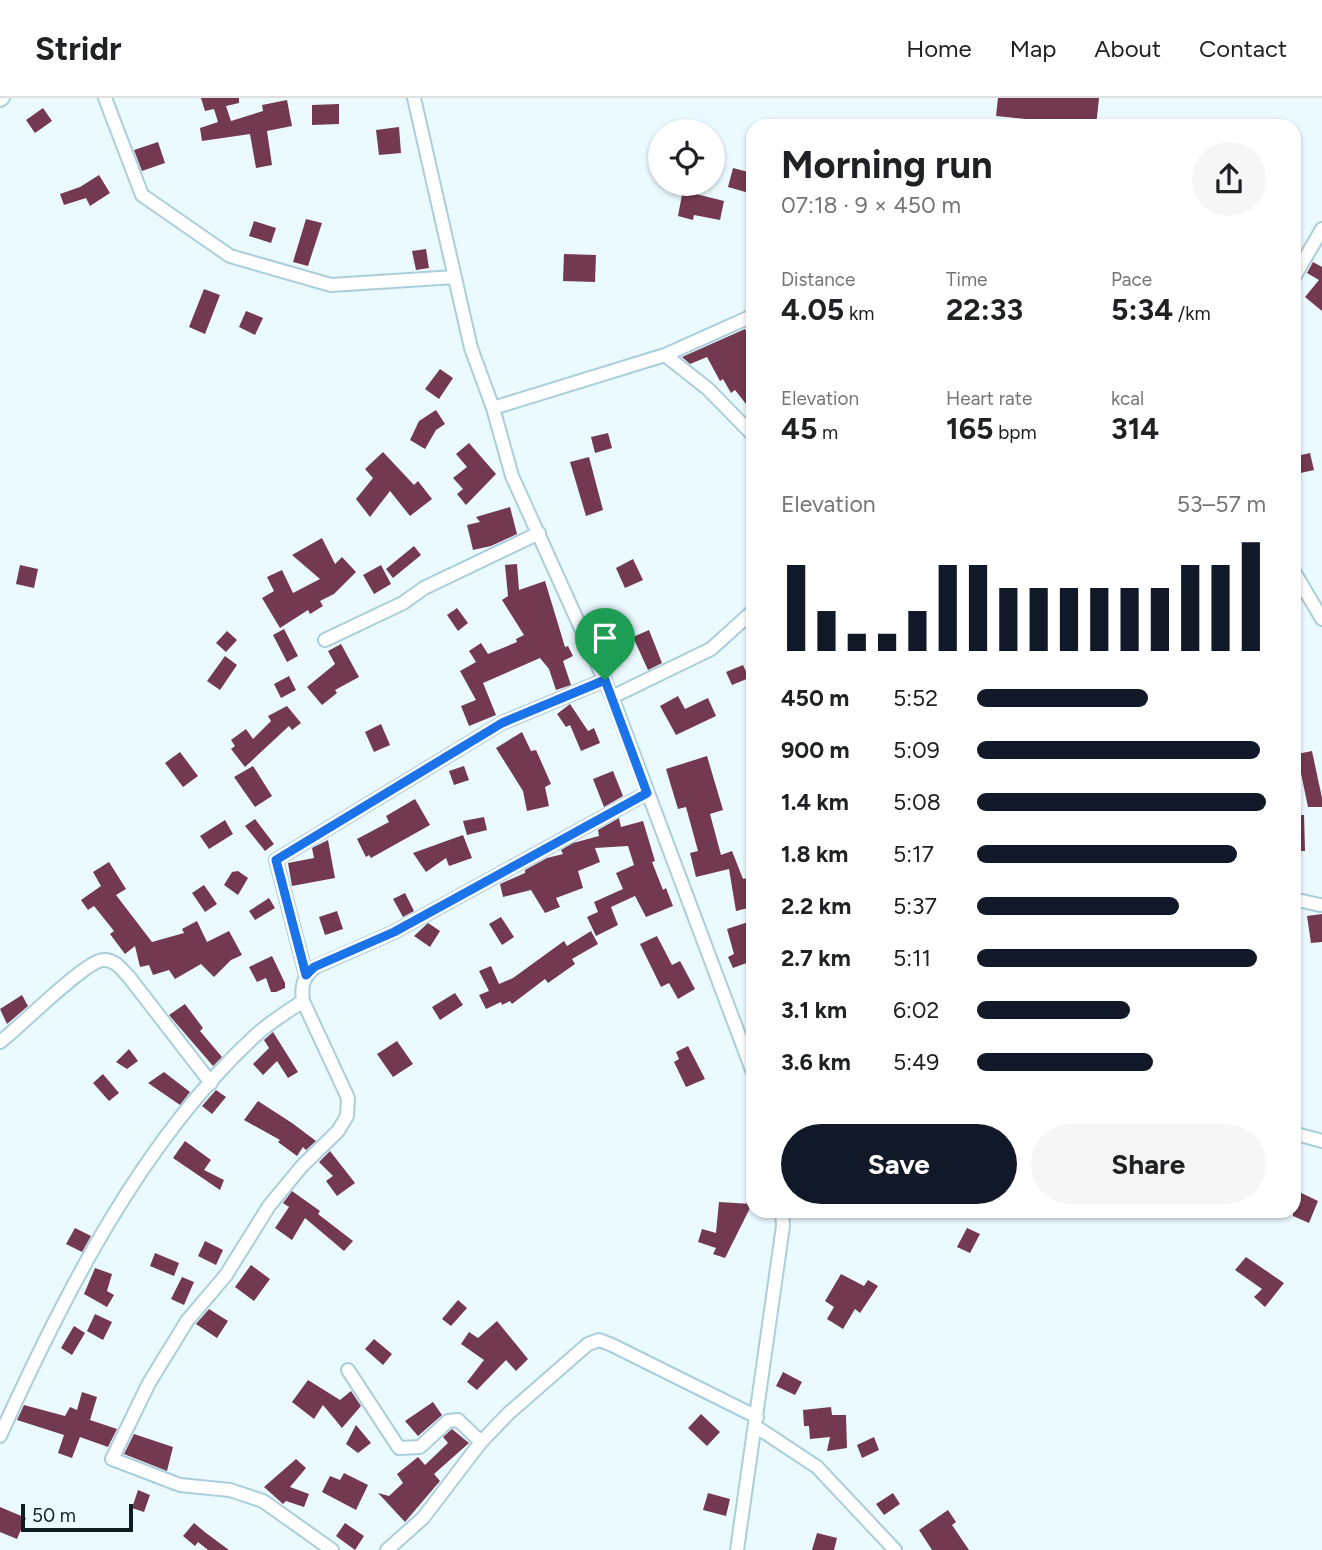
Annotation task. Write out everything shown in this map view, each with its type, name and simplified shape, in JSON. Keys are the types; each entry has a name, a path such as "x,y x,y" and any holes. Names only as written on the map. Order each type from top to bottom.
{"street":[{"path":"105,98 142,195 230,256 331,285 454,277"},
{"path":"414,98 471,348 493,408 512,476 612,697 746,1054"},
{"path":"1301,265 1322,229"},
{"path":"493,408 665,355 746,319"},
{"path":"665,355 708,389 746,428"},
{"path":"326,640 403,603 424,588 539,533"},
{"path":"1301,582 1321,616"},
{"path":"612,697 711,649 746,617"},
{"path":"306,975 276,860 502,723 605,680"},
{"path":"332,1550 263,1501 230,1490 180,1485 112,1459 149,1382 187,1321 226,1275 269,1206 302,1166 338,1131 347,1116 348,1098 303,1001 301,988 306,975 314,967 394,932 647,793"},
{"path":"1301,901 1320,905"},
{"path":"0,1042 90,964 103,960 114,962 130,977 211,1083"},
{"path":"0,1436 30,1370 135,1180 196,1097 257,1034 303,1001"},
{"path":"1301,1135 1322,1140"},
{"path":"737,1550 782,1218"},
{"path":"387,1550 423,1518 481,1442 540,1384 588,1344 598,1340 756,1422 817,1467 895,1550"},
{"path":"348,1370 399,1448 420,1447 448,1421 458,1420 481,1442"}],"building":[{"path":"201,98 239,98 239,103 226,106 231,121 263,111 262,105 287,100 292,126 267,131 272,165 256,168 250,134 202,141 200,128 218,122 214,109 205,111"},
{"path":"998,98 1099,98 1097,119 1026,119 996,116"},
{"path":"339,104 339,124 312,125 312,105"},
{"path":"43,108 52,121 35,133 26,120"},
{"path":"399,127 401,153 379,155 376,130"},
{"path":"158,142 165,163 142,171 134,150"},
{"path":"733,168 746,171 746,192 728,187"},
{"path":"99,175 110,193 90,206 86,198 64,205 60,194 80,187"},
{"path":"682,196 704,196 724,201 720,220 694,215 693,220 678,216"},
{"path":"306,219 322,223 308,266 293,262"},
{"path":"254,221 276,228 271,243 249,236"},
{"path":"426,249 429,268 416,270 412,251"},
{"path":"564,254 596,255 595,282 563,281"},
{"path":"1313,262 1322,267 1322,311 1305,297 1319,280 1307,273"},
{"path":"204,289 220,295 205,334 189,327"},
{"path":"246,311 263,318 255,335 239,327"},
{"path":"745,329 746,404 735,390 731,393 723,379 720,381 707,357 690,364 682,357"},
{"path":"440,369 453,378 439,399 425,389"},
{"path":"436,410 445,424 436,430 425,449 410,440 419,421"},
{"path":"608,433 612,448 595,453 591,437"},
{"path":"469,443 496,474 466,505 457,494 463,489 453,478 467,467 456,454"},
{"path":"383,452 414,485 418,481 432,499 410,516 390,491 370,517 356,499 373,478 365,469"},
{"path":"1310,453 1314,470 1301,473 1301,455"},
{"path":"589,457 603,510 586,516 570,462"},
{"path":"510,507 517,534 491,546 473,550 467,525 480,522 476,517"},
{"path":"322,538 335,564 342,557 356,572 334,594 320,601 323,606 310,614 308,610 280,628 262,598 274,591 267,577 282,570 293,593 320,579 292,555"},
{"path":"414,546 421,555 393,578 386,569"},
{"path":"633,559 643,580 625,588 616,568"},
{"path":"517,564 519,590 545,581 565,647 568,646 573,656 563,661 571,685 556,690 549,669 540,658 483,683 496,715 469,726 461,706 476,700 460,671 476,662 469,651 481,643 488,654 517,642 516,639 524,635 502,600 508,596 505,565"},
{"path":"20,565 38,569 34,588 16,584"},
{"path":"381,565 391,584 374,594 363,575"},
{"path":"457,608 468,623 458,631 447,615"},
{"path":"284,629 298,656 287,662 273,635"},
{"path":"649,630 662,663 648,670 633,637"},
{"path":"227,631 237,640 226,652 216,643"},
{"path":"341,644 359,677 335,690 337,693 322,705 307,687 335,664 328,651"},
{"path":"225,656 237,665 220,690 207,681"},
{"path":"743,665 746,679 732,685 726,672"},
{"path":"289,676 296,690 281,698 274,684"},
{"path":"678,696 685,709 708,698 716,716 676,735 660,706"},
{"path":"570,704 588,731 594,728 600,743 581,751 570,725 566,727 557,714"},
{"path":"287,706 301,723 292,730 289,726 245,767 231,749 235,746 231,740 246,729 253,739 271,721 268,716"},
{"path":"381,724 390,745 374,752 365,732"},
{"path":"522,732 531,751 536,750 551,784 545,787 549,806 527,811 523,791 496,748"},
{"path":"1312,751 1322,807 1308,807 1301,773 1301,753"},
{"path":"180,752 198,776 183,787 165,763"},
{"path":"707,756 723,810 710,814 721,855 732,851 743,879 746,878 746,908 736,911 729,869 696,877 690,853 698,851 686,807 678,809 666,769"},
{"path":"253,766 272,796 255,807 234,777"},
{"path":"464,766 469,780 454,785 449,771"},
{"path":"613,771 623,796 604,807 593,779"},
{"path":"415,799 430,825 371,858 369,855 366,857 357,839 389,822 386,816"},
{"path":"1301,815 1304,815 1305,851 1301,851"},
{"path":"484,817 487,830 467,835 463,821"},
{"path":"619,818 621,827 643,821 655,861 652,862 663,890 666,888 673,906 646,917 635,896 611,907 618,925 596,936 587,917 598,912 594,902 623,889 616,873 634,865 628,846 595,848 600,862 578,871 583,888 556,898 560,907 545,913 531,890 503,897 500,884 525,873 525,870 547,858 563,854 561,850 573,843 599,836 598,830"},
{"path":"255,819 274,844 265,851 245,826"},
{"path":"225,820 233,834 209,849 200,836"},
{"path":"463,835 472,858 449,866 446,858 426,872 413,853"},
{"path":"328,840 335,878 292,886 288,863 314,858 312,848"},
{"path":"109,862 126,889 116,895 152,942 184,933 182,929 197,921 207,942 229,931 242,955 231,960 214,977 201,964 175,979 169,970 153,975 149,965 140,967 135,946 125,954 110,934 114,931 94,906 88,910 81,900 101,886 93,872"},
{"path":"238,871 248,878 238,895 224,885 232,872"},
{"path":"204,885 217,904 205,912 192,893"},
{"path":"405,893 414,911 403,917 393,899"},
{"path":"269,898 275,908 255,920 249,911"},
{"path":"337,911 343,929 325,935 319,917"},
{"path":"1322,914 1322,942 1311,943 1307,916"},
{"path":"501,917 514,937 502,945 489,924"},
{"path":"428,923 440,931 430,947 414,936"},
{"path":"746,923 746,963 733,968 728,957 734,954 727,929"},
{"path":"591,931 598,944 572,959 575,964 548,983 545,979 512,1004 510,1001 502,1005 501,1002 486,1009 479,995 489,991 479,971 491,966 499,984 513,978 564,941 567,946"},
{"path":"657,936 672,965 680,961 695,989 678,999 669,983 661,987 640,944"},
{"path":"272,956 285,983 285,988 276,992 271,992 266,978 257,982 249,967"},
{"path":"455,993 463,1005 440,1020 432,1007"},
{"path":"22,995 28,1006 7,1024 0,1009"},
{"path":"185,1004 203,1028 200,1031 222,1057 213,1066 169,1015"},
{"path":"273,1032 298,1072 288,1078 277,1061 263,1075 253,1064 269,1048 264,1040"},
{"path":"397,1041 413,1064 393,1077 377,1054"},
{"path":"688,1046 705,1079 686,1087 674,1062 679,1059 676,1052"},
{"path":"129,1049 138,1061 127,1069 116,1062"},
{"path":"164,1072 190,1092 180,1105 148,1083"},
{"path":"103,1074 119,1093 109,1101 93,1083"},
{"path":"216,1090 226,1097 212,1114 202,1106"},
{"path":"258,1101 316,1141 306,1150 303,1147 297,1156 278,1142 280,1140 244,1120"},
{"path":"185,1141 211,1160 204,1170 224,1180 220,1190 173,1158"},
{"path":"330,1151 355,1183 337,1196 326,1181 333,1176 319,1162"},
{"path":"292,1191 320,1211 318,1214 353,1241 344,1251 305,1218 292,1240 275,1228 289,1207 283,1203"},
{"path":"1301,1193 1318,1201 1309,1223 1298,1218 1301,1218"},
{"path":"719,1202 746,1204 746,1216 725,1258 713,1254 716,1248 698,1242 702,1229 716,1233"},
{"path":"75,1228 91,1236 82,1252 66,1244"},
{"path":"967,1228 980,1234 970,1253 957,1247"},
{"path":"205,1241 223,1250 216,1265 198,1256"},
{"path":"155,1253 179,1263 174,1276 150,1266"},
{"path":"1246,1257 1284,1283 1265,1307 1254,1297 1262,1289 1235,1270"},
{"path":"251,1265 270,1279 254,1301 235,1287"},
{"path":"95,1268 112,1274 107,1291 114,1295 107,1307 84,1294"},
{"path":"841,1274 864,1286 868,1280 878,1286 860,1313 855,1309 843,1329 827,1319 834,1307 825,1301"},
{"path":"182,1277 194,1282 184,1305 171,1299"},
{"path":"458,1300 467,1308 451,1326 442,1319"},
{"path":"209,1309 228,1321 217,1338 196,1324"},
{"path":"95,1314 112,1322 103,1340 87,1331"},
{"path":"497,1321 528,1359 516,1371 506,1360 477,1390 467,1382 484,1360 461,1344 469,1332 478,1338"},
{"path":"74,1326 85,1333 72,1355 61,1348"},
{"path":"374,1339 392,1354 383,1365 365,1349"},
{"path":"783,1372 802,1382 795,1395 776,1386"},
{"path":"308,1380 340,1400 351,1391 361,1406 342,1428 323,1405 314,1419 292,1402"},
{"path":"82,1392 97,1397 90,1420 117,1429 108,1447 80,1437 72,1458 58,1453 64,1435 17,1420 24,1405 65,1416 70,1407 77,1410"},
{"path":"433,1402 442,1415 418,1436 405,1421"},
{"path":"831,1407 832,1415 846,1415 847,1448 827,1451 830,1437 810,1439 809,1426 804,1426 803,1410"},
{"path":"701,1414 720,1432 707,1446 688,1428"},
{"path":"356,1425 371,1443 358,1453 346,1444"},
{"path":"452,1429 469,1443 434,1474 440,1481 405,1522 378,1493 389,1496 403,1483 397,1474 418,1457 425,1465 448,1443 443,1437"},
{"path":"134,1434 173,1447 167,1471 124,1454"},
{"path":"874,1437 879,1450 862,1458 857,1445"},
{"path":"296,1459 306,1468 290,1487 309,1494 304,1507 286,1501 283,1504 264,1487"},
{"path":"344,1473 368,1485 356,1510 322,1492 330,1476 340,1480"},
{"path":"138,1490 150,1495 144,1512 132,1508"},
{"path":"708,1493 730,1499 726,1516 703,1510"},
{"path":"893,1493 900,1504 884,1515 876,1504"},
{"path":"0,1507 26,1518 17,1539 0,1532"},
{"path":"948,1510 956,1522 952,1525 969,1550 932,1550 919,1530"},
{"path":"194,1523 229,1550 208,1550 198,1542 195,1546 183,1536"},
{"path":"345,1523 364,1536 355,1550 336,1536"},
{"path":"817,1533 837,1538 834,1550 812,1550"}],"route":[{"path":"605,680 647,793 394,932 314,967 306,975 276,860 502,723 605,680"}]}
